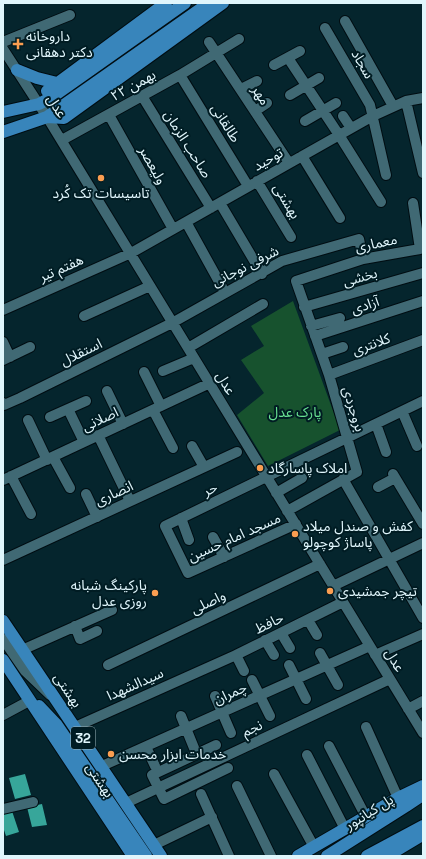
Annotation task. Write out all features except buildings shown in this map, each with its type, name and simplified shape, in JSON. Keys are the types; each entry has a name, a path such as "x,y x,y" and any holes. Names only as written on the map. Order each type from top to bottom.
{"main road":[{"path":"39,104 45,93 57,83 166,3"},
{"path":"3,112 39,104 52,97 184,3"},
{"path":"3,132 47,117 209,3"},
{"path":"47,117 64,118 224,3"},
{"path":"17,70 37,78 57,83"},
{"name":"بهشتى","path":"3,621 102,766 161,856"},
{"name":"بهشتی","path":"3,660 26,697 133,856"},
{"path":"26,697 56,724 146,856"},
{"path":"298,856 398,798 423,786"},
{"name":"پل کیانپور","path":"327,856 421,796 423,790"},
{"path":"367,856 423,826"},
{"path":"387,856 423,834"}],"street":[{"path":"3,42 70,15"},
{"path":"345,21 393,106"},
{"name":"سجاد","path":"325,28 370,105 386,175"},
{"name":"۲۲ بهمن","path":"62,140 180,75 239,38"},
{"name":"مهر","path":"209,42 289,163"},
{"name":"عدل","path":"3,49 62,140 423,733"},
{"path":"274,65 300,51"},
{"path":"288,58 339,135 380,202"},
{"name":"طالقانی","path":"180,75 248,186"},
{"path":"290,95 319,78"},
{"path":"240,89 257,81"},
{"name":"صاحب الزمان","path":"142,96 262,274"},
{"name":"توحید","path":"130,253 373,116 406,101 423,98"},
{"path":"406,101 423,173"},
{"path":"255,111 267,103"},
{"path":"305,121 336,103"},
{"name":"ولیعصر","path":"109,115 173,229"},
{"path":"343,116 352,128"},
{"path":"302,156 340,218"},
{"name":"بهشتی","path":"258,181 291,237"},
{"name":"معماری","path":"296,280 363,259 420,249 413,203"},
{"path":"186,222 222,288"},
{"name":"شرفی نوجانی","path":"172,323 224,292 262,274 282,261 359,239 363,259"},
{"name":"هفتم تیر","path":"3,310 130,253"},
{"name":"بخشی","path":"304,306 423,274"},
{"name":"بروجردی","path":"288,511 357,472 329,375 296,280"},
{"path":"84,316 150,286"},
{"name":"آزادی","path":"315,336 423,300"},
{"path":"188,348 263,304"},
{"path":"311,326 340,318"},
{"name":"استقلال","path":"3,403 4,405 20,398 172,323"},
{"name":"کلانتری","path":"329,375 423,340"},
{"path":"3,342 7,358 30,347"},
{"path":"322,354 343,347"},
{"path":"163,371 194,358"},
{"path":"144,372 173,448"},
{"name":"اصلانی","path":"6,476 50,458 210,383"},
{"path":"107,391 123,424"},
{"path":"50,417 86,401"},
{"name":"حر","path":"165,526 267,478 423,401"},
{"path":"68,409 84,442"},
{"path":"402,411 417,446"},
{"path":"28,420 50,458 70,488"},
{"path":"376,424 386,452"},
{"path":"98,436 130,501"},
{"path":"192,446 204,467"},
{"name":"انصاری","path":"3,560 237,452"},
{"path":"6,476 31,514"},
{"path":"378,488 394,476 423,524"},
{"path":"276,493 302,478"},
{"path":"343,479 423,618"},
{"path":"86,494 97,516"},
{"path":"181,518 189,540"},
{"name":"مسجد امام حسین","path":"165,526 188,574 296,524"},
{"path":"213,537 224,557"},
{"path":"333,586 423,543"},
{"name":"واصلی","path":"108,665 320,564"},
{"name":"حافظ","path":"207,668 343,602"},
{"path":"22,650 112,610"},
{"path":"308,620 317,635"},
{"path":"75,626 80,639 97,631"},
{"path":"281,633 290,648"},
{"name":"چمران","path":"102,766 327,665 423,634"},
{"path":"3,639 25,671 56,700"},
{"path":"265,640 274,656"},
{"path":"320,653 338,685"},
{"path":"236,655 244,671"},
{"path":"289,665 306,699"},
{"name":"سیدالشهدا","path":"75,727 207,668"},
{"name":"نجم","path":"126,803 390,679"},
{"path":"252,680 270,716"},
{"path":"215,696 232,733"},
{"path":"3,715 26,697"},
{"path":"408,709 423,701"},
{"path":"181,716 194,748"},
{"path":"366,728 398,798"},
{"path":"216,745 152,775 164,799 228,768"},
{"path":"329,746 366,817"},
{"path":"146,747 155,766"},
{"path":"307,756 345,829"},
{"path":"274,774 314,847"},
{"path":"237,786 271,856"},
{"path":"201,794 229,856"},
{"path":"3,810 33,802"},
{"path":"154,845 212,817"}],"green space":[{"name":"پارک عدل","path":"293,301 340,430 268,466 237,415 264,393 241,360 264,346 251,326"}],"place":[{"name":"داروخانه دکتر دهقانی","path":"18,44"},
{"name":"تاسیسات تک کُرد","path":"101,178"},
{"name":"املاک پاسارگاد","path":"260,468"},
{"name":"کفش و صندل میلاد پاساژ کوچولو","path":"295,534"},
{"name":"تیچر جمشیدی","path":"330,591"},
{"name":"پارکینگ شبانه روزی عدل","path":"155,593"},
{"name":"خدمات ابزار محسن","path":"111,754"}]}
